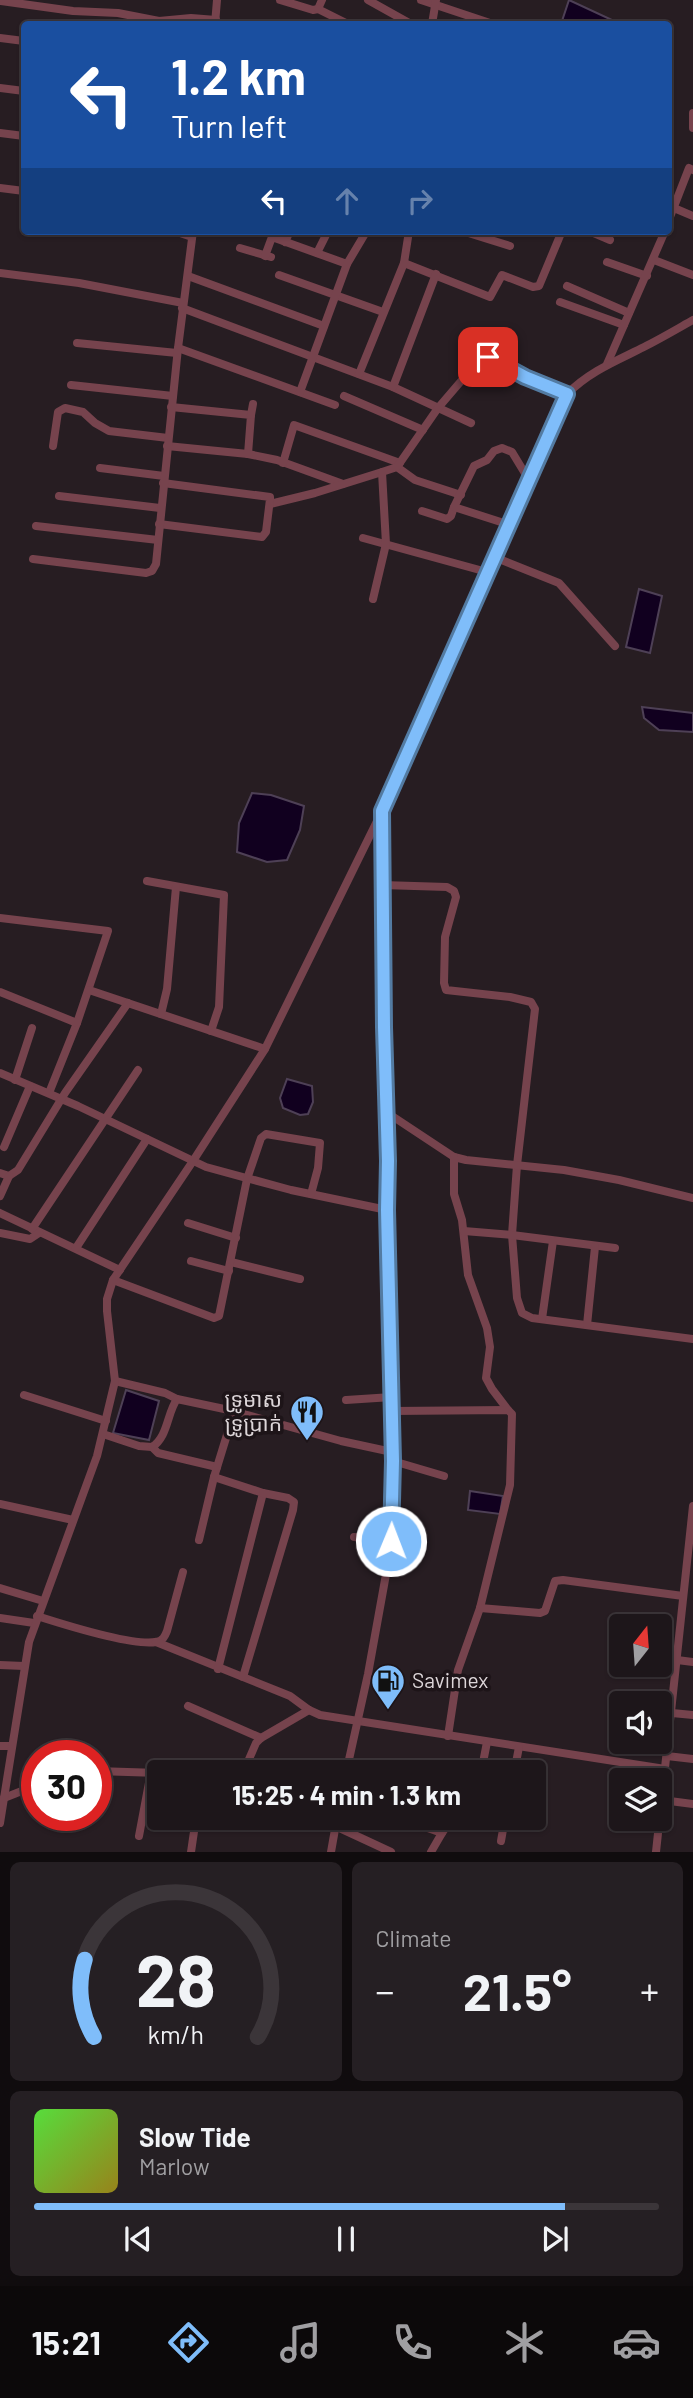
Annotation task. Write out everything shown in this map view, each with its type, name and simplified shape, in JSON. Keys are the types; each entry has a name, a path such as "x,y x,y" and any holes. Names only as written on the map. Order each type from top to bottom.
{"street":[{"path":"216,21 217,0"},
{"path":"280,0 310,10 318,9 342,21"},
{"path":"318,9 322,0"},
{"path":"368,0 406,21"},
{"path":"421,0 486,21"},
{"path":"0,2 73,11 118,13 159,21 191,18 210,21"},
{"path":"432,21 435,3"},
{"path":"0,38 21,41"},
{"path":"0,88 21,91"},
{"path":"693,113 693,128"},
{"path":"0,133 21,136"},
{"path":"672,213 692,166"},
{"path":"0,188 21,191"},
{"path":"674,208 693,216"},
{"path":"33,559 146,573 152,571 156,564 167,442 193,235"},
{"path":"285,242 288,235"},
{"path":"317,253 326,235"},
{"path":"300,392 347,264 364,235"},
{"path":"359,374 404,263 408,235"},
{"path":"481,235 510,246"},
{"path":"404,263 490,297 502,275 539,286 560,235"},
{"path":"598,235 610,240"},
{"path":"607,364 663,235"},
{"path":"240,248 268,256 272,237 347,264"},
{"path":"654,260 693,275"},
{"path":"607,262 647,276"},
{"path":"0,273 79,283 183,305 393,387 471,423"},
{"path":"393,387 436,274"},
{"path":"279,275 383,312"},
{"path":"188,276 324,326"},
{"path":"567,286 629,313"},
{"path":"560,302 624,325"},
{"path":"0,1823 24,1666 36,1620 103,1434 115,1381 107,1311 107,1299 113,1280 265,1049 382,811 567,394 607,364 693,320"},
{"path":"77,343 178,351 335,405"},
{"path":"270,504 343,484 398,465 438,408 483,357 567,394"},
{"path":"71,385 173,396"},
{"path":"344,396 423,430"},
{"path":"248,454 253,404"},
{"path":"172,407 251,415"},
{"path":"53,446 58,412 65,408 83,412 109,431 248,454 343,484"},
{"path":"283,463 293,425 398,465 415,480 461,495"},
{"path":"422,511 447,519 451,516 474,466 502,448 512,452 529,480"},
{"path":"100,468 270,497 266,532 262,537 159,524"},
{"path":"373,599 387,544 382,472"},
{"path":"59,496 160,508"},
{"path":"454,507 508,524"},
{"path":"36,526 158,540"},
{"path":"363,538 487,572"},
{"path":"494,557 559,583 615,646"},
{"path":"349,1760 368,1674 391,1541 393,1457 382,811"},
{"path":"147,881 224,895 219,1007 211,1031"},
{"path":"383,885 447,887 454,891 456,897 445,937 446,990 510,997 531,1002 535,1009 512,1234 520,1309 527,1317 693,1339"},
{"path":"161,1014 167,989 176,887"},
{"path":"0,918 107,930 89,990 49,1093"},
{"path":"89,990 265,1049"},
{"path":"0,992 77,1023"},
{"path":"0,1196 4,1174 15,1174 32,1152 62,1099 128,1003"},
{"path":"15,1080 32,1028"},
{"path":"0,1233 30,1239 104,1119 138,1070"},
{"path":"0,1073 49,1093 193,1161 247,1179 387,1210"},
{"path":"4,1147 30,1086"},
{"path":"386,1112 454,1157 564,1170 693,1198"},
{"path":"113,1280 214,1318 219,1316 247,1179 258,1146 266,1134 320,1143 321,1151 311,1194"},
{"path":"76,1248 146,1139"},
{"path":"448,1736 458,1670 480,1608 510,1485 512,1414 486,1378 489,1337 468,1275 464,1231 454,1194 454,1157"},
{"path":"0,1213 120,1270"},
{"path":"188,1223 236,1238"},
{"path":"464,1231 512,1234 615,1248"},
{"path":"542,1319 553,1241"},
{"path":"587,1325 595,1247"},
{"path":"191,1261 300,1279"},
{"path":"115,1381 341,1441 444,1476"},
{"path":"24,1395 106,1420"},
{"path":"346,1400 391,1397"},
{"path":"152,1447 161,1439 177,1399"},
{"path":"392,1411 508,1410"},
{"path":"199,1540 214,1477 234,1412"},
{"path":"103,1434 139,1446 152,1447 158,1453 217,1467"},
{"path":"214,1477 294,1502 243,1677"},
{"path":"218,1668 263,1493"},
{"path":"0,1504 73,1520"},
{"path":"693,1506 672,1713 693,1715"},
{"path":"354,1536 391,1541"},
{"path":"156,1642 165,1637 183,1572"},
{"path":"480,1608 540,1613 545,1611 555,1581 563,1580 683,1597"},
{"path":"0,1588 43,1601"},
{"path":"0,1618 36,1620 156,1642 290,1696 320,1715 356,1723 659,1768"},
{"path":"677,1661 693,1662"},
{"path":"0,1665 24,1666"},
{"path":"188,1706 261,1738"},
{"path":"249,1760 261,1738 309,1710"},
{"path":"483,1760 486,1742"},
{"path":"0,1746 11,1746"},
{"path":"516,1760 519,1747"},
{"path":"666,1768 667,1756 693,1759"},
{"path":"112,1772 147,1773"},
{"path":"4,1798 21,1791"},
{"path":"672,1801 693,1804"},
{"path":"139,1836 147,1804"},
{"path":"191,1852 194,1830"},
{"path":"331,1852 335,1830"},
{"path":"351,1830 391,1852"},
{"path":"433,1830 442,1833"},
{"path":"432,1852 444,1830"},
{"path":"501,1841 503,1830"},
{"path":"656,1852 658,1831"}],"shaded area":[{"path":"569,0 612,20 612,21 562,21"},
{"path":"639,589 662,596 650,653 626,647"},
{"path":"642,707 693,713 693,732 659,730 644,718"},
{"path":"252,793 271,795 304,806 300,830 287,860 267,862 237,852 239,823"},
{"path":"287,1079 312,1086 313,1102 308,1114 300,1115 283,1108 280,1098"},
{"path":"126,1390 159,1401 149,1440 113,1433"},
{"path":"470,1491 503,1496 500,1514 468,1510"}],"place":[{"name":"ទ្រូមាស ទ្រូប្រាក់","path":"307,1442"},
{"name":"Savimex","path":"388,1711"}],"route":[{"path":"391,1541 393,1461 382,811 567,394 525,377 488,357"}]}
